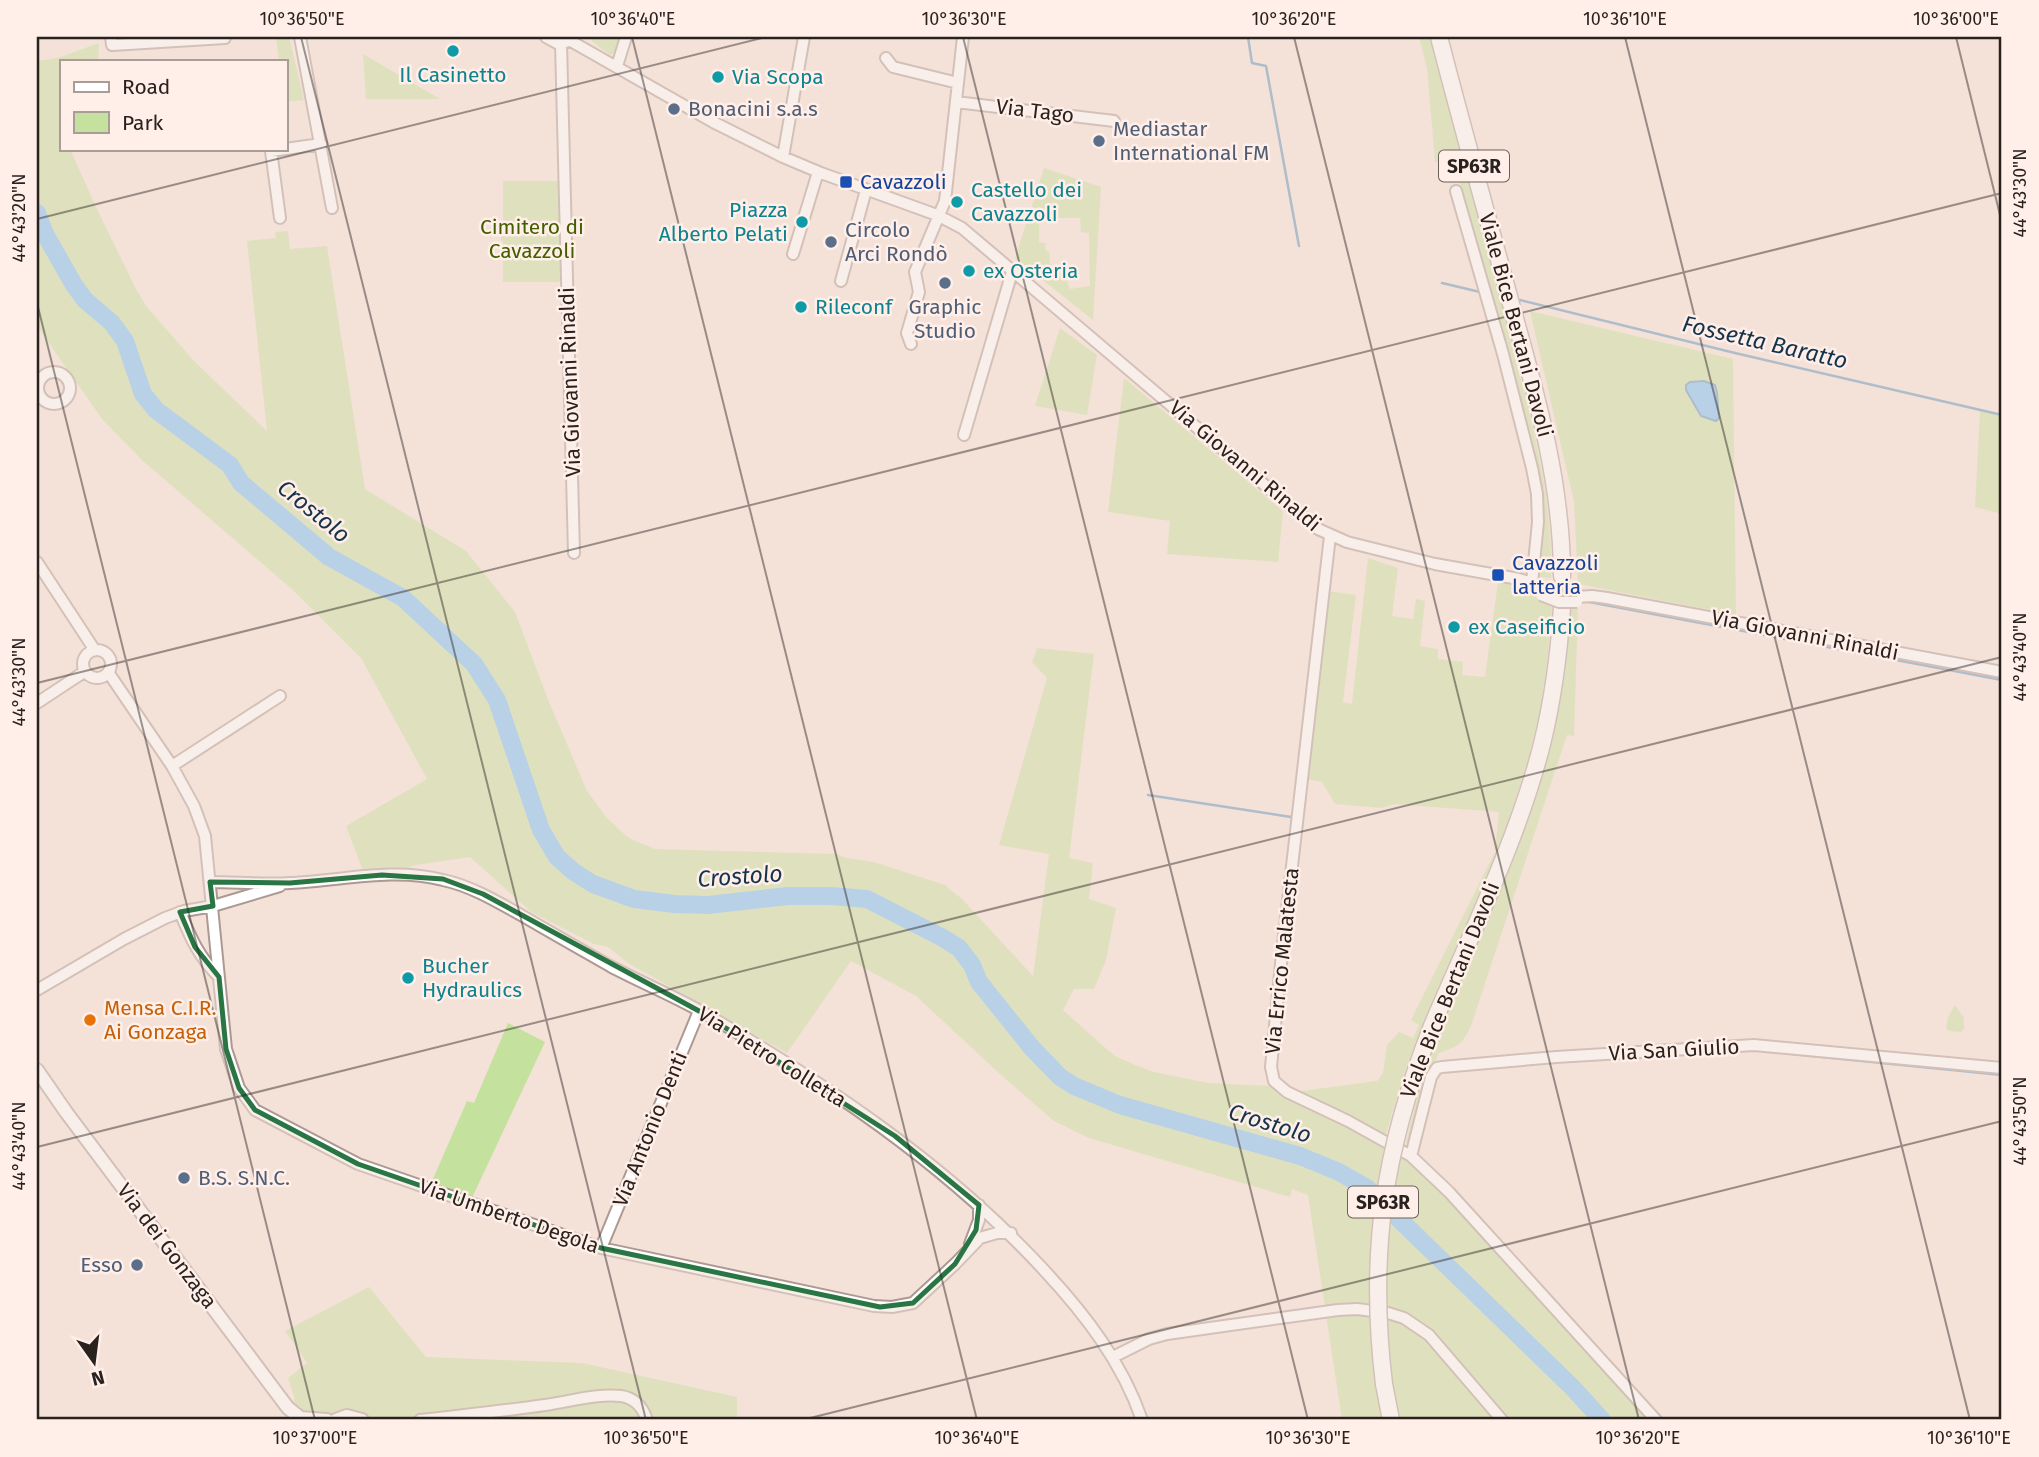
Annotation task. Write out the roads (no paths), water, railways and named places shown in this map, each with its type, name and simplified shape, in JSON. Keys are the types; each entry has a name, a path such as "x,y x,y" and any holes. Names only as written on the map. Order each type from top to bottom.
{"highway":[{"name":"Viale Bice Bertani Davoli","path":"1439,37 1534,383 1553,468 1560,526 1562,576"},
{"name":"Viale Bice Bertani Davoli","path":"1391,1420 1384,1384 1377,1286 1382,1208 1399,1121 1432,1026 1499,870 1542,746 1572,602"}],"main road":[{"name":"Via dei Gonzaga","path":"37,1070 288,1408 302,1419 327,1420"},
{"path":"336,1420 346,1416 362,1420"}],"street":[{"path":"111,37 112,46 225,38"},
{"path":"300,37 332,208"},
{"path":"546,37 553,42 570,39"},
{"path":"617,66 626,37"},
{"path":"783,156 804,37"},
{"path":"911,344 907,333 919,292 915,272 945,201 963,37"},
{"name":"Via Giovanni Rinaldi","path":"570,39 713,122 783,156 818,172 937,215 962,228 1280,498 1330,536 1365,548 1435,564 1519,579 1572,602 1592,596 1607,598 2002,672"},
{"name":"Via Giovanni Rinaldi","path":"570,39 575,553"},
{"path":"886,58 893,66 958,83"},
{"name":"Via Tago","path":"956,102 1114,121"},
{"path":"287,148 321,144"},
{"path":"271,150 280,218"},
{"path":"793,254 818,172"},
{"path":"841,281 866,190"},
{"path":"1456,191 1510,379 1532,468 1537,494 1538,589"},
{"path":"964,435 1013,272"},
{"path":"37,408 57,404 66,398 70,388 62,375 51,372 42,377 37,387 37,395 47,404 57,404"},
{"name":"Via Errico Malatesta","path":"1330,536 1284,939 1271,1068 1274,1080 1287,1091 1412,1156 1449,1192 1656,1420"},
{"path":"37,562 94,649"},
{"path":"94,649 104,651 110,658 111,668 101,678 92,678 82,668 83,658 94,649"},
{"path":"37,704 85,672"},
{"name":"Via Umberto Degola","path":"108,672 172,766 194,806 205,836 226,1049 239,1088 255,1110 358,1164 601,1248 886,1308 903,1306 918,1300 980,1238 997,1233 1011,1233"},
{"path":"172,766 280,696"},
{"name":"Via Pietro Colletta","path":"210,882 290,883 382,874 443,879 483,894 612,967 699,1011 798,1069 895,1136 1011,1233 1075,1304 1112,1357 1142,1420"},
{"name":"Via Pietro Colletta","path":"37,990 124,939 180,912 213,906 290,883"},
{"path":"180,912 195,947 204,962 219,977"},
{"name":"Via Antonio Denti","path":"601,1248 699,1011"},
{"name":"Via San Giulio","path":"1412,1156 1431,1077 1437,1068 1442,1067 1754,1045 2002,1068"},
{"name":"Via Umberto Degola","path":"965,1253 979,1220 979,1205"},
{"path":"1112,1357 1149,1339 1167,1334 1338,1310 1381,1311 1404,1318 1429,1335 1502,1420"},
{"path":"420,1420 471,1417 623,1396 638,1403 647,1420"}],"water":[{"path":"1704,381 1715,385 1719,418 1716,421 1701,416 1686,390 1686,385 1690,382"}],"waterway":[{"path":"1248,37 1252,63 1266,66 1299,246"},
{"name":"Crostolo","path":"37,213 45,234 74,285 85,300 112,323 125,341 143,394 156,410 230,465 241,483 329,557 403,598 474,664 497,700 541,830 557,857 574,872 593,884 634,899 674,904 708,905 788,896 867,899 943,938 959,948 972,965 979,982 1032,1048 1060,1077 1074,1086 1120,1105 1300,1156 1339,1172 1367,1188 1573,1388 1602,1420"},
{"name":"Fossetta Baratto","path":"1442,283 1480,292"},
{"name":"Fossetta Baratto","path":"1520,300 2002,415"},
{"path":"1584,601 2002,680"},
{"path":"1148,795 1291,817 1293,815"},
{"path":"1792,1054 2002,1075"}],"tunnel":[{"path":"1562,576 1562,607"}],"place":[{"name":"Il Casinetto","path":"453,51"},
{"name":"Via Scopa","path":"718,77"},
{"name":"Bonacini s.a.s","path":"674,109"},
{"name":"Mediastar International FM","path":"1099,141"},
{"name":"Cavazzoli","path":"846,182"},
{"name":"Castello dei Cavazzoli","path":"957,202"},
{"name":"Piazza Alberto Pelati","path":"802,222"},
{"name":"Circolo Arci Rondò","path":"831,242"},
{"name":"ex Osteria","path":"969,271"},
{"name":"Graphic Studio","path":"945,283"},
{"name":"Rileconf","path":"801,307"},
{"name":"Cavazzoli latteria","path":"1498,575"},
{"name":"ex Caseificio","path":"1454,627"},
{"name":"Bucher Hydraulics","path":"408,978"},
{"name":"Mensa C.I.R. Ai Gonzaga","path":"90,1020"},
{"name":"B.S. S.N.C.","path":"184,1178"},
{"name":"Esso","path":"137,1265"}],"park label":[{"name":"Cimitero di Cavazzoli","path":"532,239"}]}
